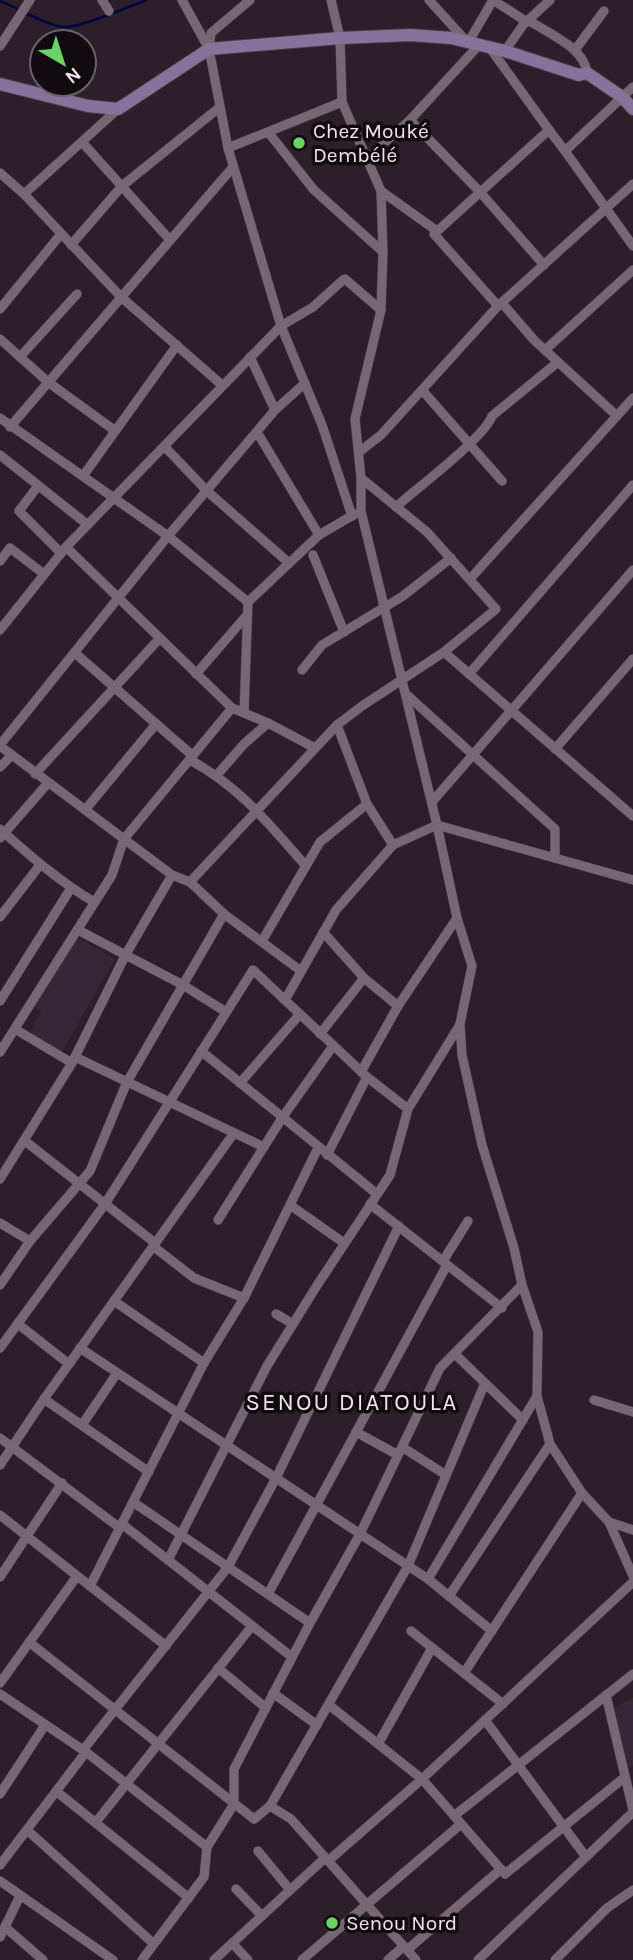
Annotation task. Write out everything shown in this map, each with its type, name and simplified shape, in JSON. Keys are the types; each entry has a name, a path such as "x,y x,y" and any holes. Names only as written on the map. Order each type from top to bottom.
{"street":[{"path":"0,46 30,0"},
{"path":"103,0 109,11"},
{"path":"182,0 209,49"},
{"path":"250,0 211,33 209,49 228,149 281,326 356,513 384,608 432,802 457,918 472,966 460,1024 462,1055 482,1145 538,1332 537,1396 550,1444 582,1493 608,1522 633,1576"},
{"path":"331,0 340,38 342,102 381,191 381,310 355,419 361,478 356,513"},
{"path":"429,0 479,45 549,130 633,246"},
{"path":"366,159 411,120 479,45 493,0 575,50 586,63 587,72 622,97 633,109"},
{"path":"505,51 528,21 550,0"},
{"path":"575,50 604,11"},
{"path":"24,194 118,109 209,49 410,35 451,38 505,51 579,75 587,72"},
{"path":"0,84 89,106 118,109"},
{"path":"565,151 633,87"},
{"path":"228,149 342,102"},
{"path":"71,245 122,186 220,107"},
{"path":"411,120 480,192 544,265"},
{"path":"549,130 434,234 545,350 617,416"},
{"path":"268,132 314,190 383,252"},
{"path":"82,142 170,240"},
{"path":"10,427 233,167"},
{"path":"0,173 24,194 121,297 222,385"},
{"path":"359,453 381,435 500,305 633,184"},
{"path":"381,191 437,231"},
{"path":"0,309 61,234"},
{"path":"545,350 633,270"},
{"path":"0,630 63,550 281,326 313,307 345,279 381,310"},
{"path":"20,357 77,294"},
{"path":"0,339 48,382 114,430"},
{"path":"83,476 177,345"},
{"path":"250,357 275,410"},
{"path":"396,507 469,444 489,425 492,416 558,362"},
{"path":"301,971 224,914 190,882 172,875 0,746 168,536 275,410 305,383"},
{"path":"422,390 502,481"},
{"path":"470,579 633,398"},
{"path":"0,418 168,536 248,602"},
{"path":"257,432 319,535"},
{"path":"165,447 207,491 289,563"},
{"path":"0,456 88,525"},
{"path":"190,882 337,725 444,652 496,609 427,532 361,478"},
{"path":"468,674 633,485"},
{"path":"38,486 19,511 120,599 232,708 316,748"},
{"path":"244,713 248,602 319,535 356,513"},
{"path":"0,561 10,548 44,574"},
{"path":"313,555 344,632"},
{"path":"302,670 322,645 384,608 451,558"},
{"path":"432,802 633,570"},
{"path":"196,674 247,615"},
{"path":"36,774 160,638"},
{"path":"444,652 633,816"},
{"path":"75,653 191,758 217,775 258,811 306,866"},
{"path":"555,749 633,659"},
{"path":"405,694 555,829 555,858"},
{"path":"0,1052 112,874 124,839 232,708"},
{"path":"217,775 244,744 268,723"},
{"path":"85,810 156,724"},
{"path":"337,725 367,804 393,845"},
{"path":"0,767 11,756"},
{"path":"48,783 1,833 40,865 94,902"},
{"path":"262,942 320,842 367,804"},
{"path":"285,1000 335,909 393,845 437,825 633,880"},
{"path":"0,917 40,865"},
{"path":"0,1179 73,1060 127,954 172,875"},
{"path":"0,1001 71,888"},
{"path":"0,1285 30,1241 90,1171 127,1082 224,914"},
{"path":"327,1155 398,1006 457,918"},
{"path":"78,930 183,985 226,1012"},
{"path":"323,932 364,978 398,1006"},
{"path":"0,1348 105,1204 253,970 364,1074 408,1109"},
{"path":"320,1034 364,978"},
{"path":"240,1083 300,1014"},
{"path":"168,1559 267,1366 390,1175 408,1109 460,1024"},
{"path":"15,1029 73,1060 127,1082 264,1147"},
{"path":"218,1220 282,1118 333,1046"},
{"path":"201,1051 377,1194"},
{"path":"0,1465 234,1133"},
{"path":"25,1141 194,1278 244,1298"},
{"path":"90,1586 204,1363 244,1298 318,1148"},
{"path":"370,1204 502,1307"},
{"path":"290,1205 344,1243"},
{"path":"268,1594 468,1221"},
{"path":"0,1223 30,1241"},
{"path":"0,1865 115,1710 228,1567 276,1478 399,1226"},
{"path":"142,1960 204,1877 207,1847 234,1804 234,1769 360,1534 440,1368 522,1285"},
{"path":"114,1301 204,1363"},
{"path":"276,1314 293,1324"},
{"path":"18,1324 69,1364"},
{"path":"80,1348 428,1579 492,1631"},
{"path":"455,1354 523,1420"},
{"path":"82,1425 117,1373"},
{"path":"29,1643 254,1819 270,1806 408,1566 485,1383"},
{"path":"428,1579 537,1396"},
{"path":"44,1399 149,1472"},
{"path":"594,1400 633,1412"},
{"path":"356,1432 446,1475"},
{"path":"0,1438 168,1559 292,1657"},
{"path":"449,1596 550,1444"},
{"path":"0,1577 62,1483"},
{"path":"464,1673 582,1493"},
{"path":"134,1502 310,1623"},
{"path":"0,1515 166,1646"},
{"path":"608,1522 633,1530"},
{"path":"0,1683 77,1576"},
{"path":"214,1960 290,1890 422,1779 633,1583"},
{"path":"96,1822 252,1626"},
{"path":"411,1631 503,1704"},
{"path":"378,1744 432,1648"},
{"path":"218,1668 265,1708"},
{"path":"454,1816 633,1674"},
{"path":"273,1693 317,1725"},
{"path":"0,1694 85,1751 207,1847"},
{"path":"478,1960 633,1811 606,1695"},
{"path":"329,1705 422,1779 505,1874 625,1777"},
{"path":"485,1720 586,1857"},
{"path":"0,1794 45,1725"},
{"path":"57,1791 189,1898"},
{"path":"270,1806 290,1819 416,1960"},
{"path":"302,1960 461,1824"},
{"path":"27,1830 154,1944"},
{"path":"258,1850 290,1890"},
{"path":"388,1960 501,1870"},
{"path":"0,1881 113,1960"},
{"path":"236,1889 262,1916"},
{"path":"555,1960 607,1908 633,1890"},
{"path":"0,1937 20,1896"},
{"path":"5,1927 43,1960"},
{"path":"232,1943 248,1960"}],"shaded area":[{"path":"75,936 115,959 61,1053 29,1034 41,1012 34,1007"},
{"path":"633,1698 633,1765 627,1769 613,1708"}],"waterway":[{"path":"0,1 42,21 67,27 95,20 146,0"}],"place":[{"name":"Chez Mouké Dembélé","path":"299,143"},
{"name":"Senou Nord","path":"332,1923"}],"district":[{"name":"SENOU DIATOULA","path":"352,1402"}]}
